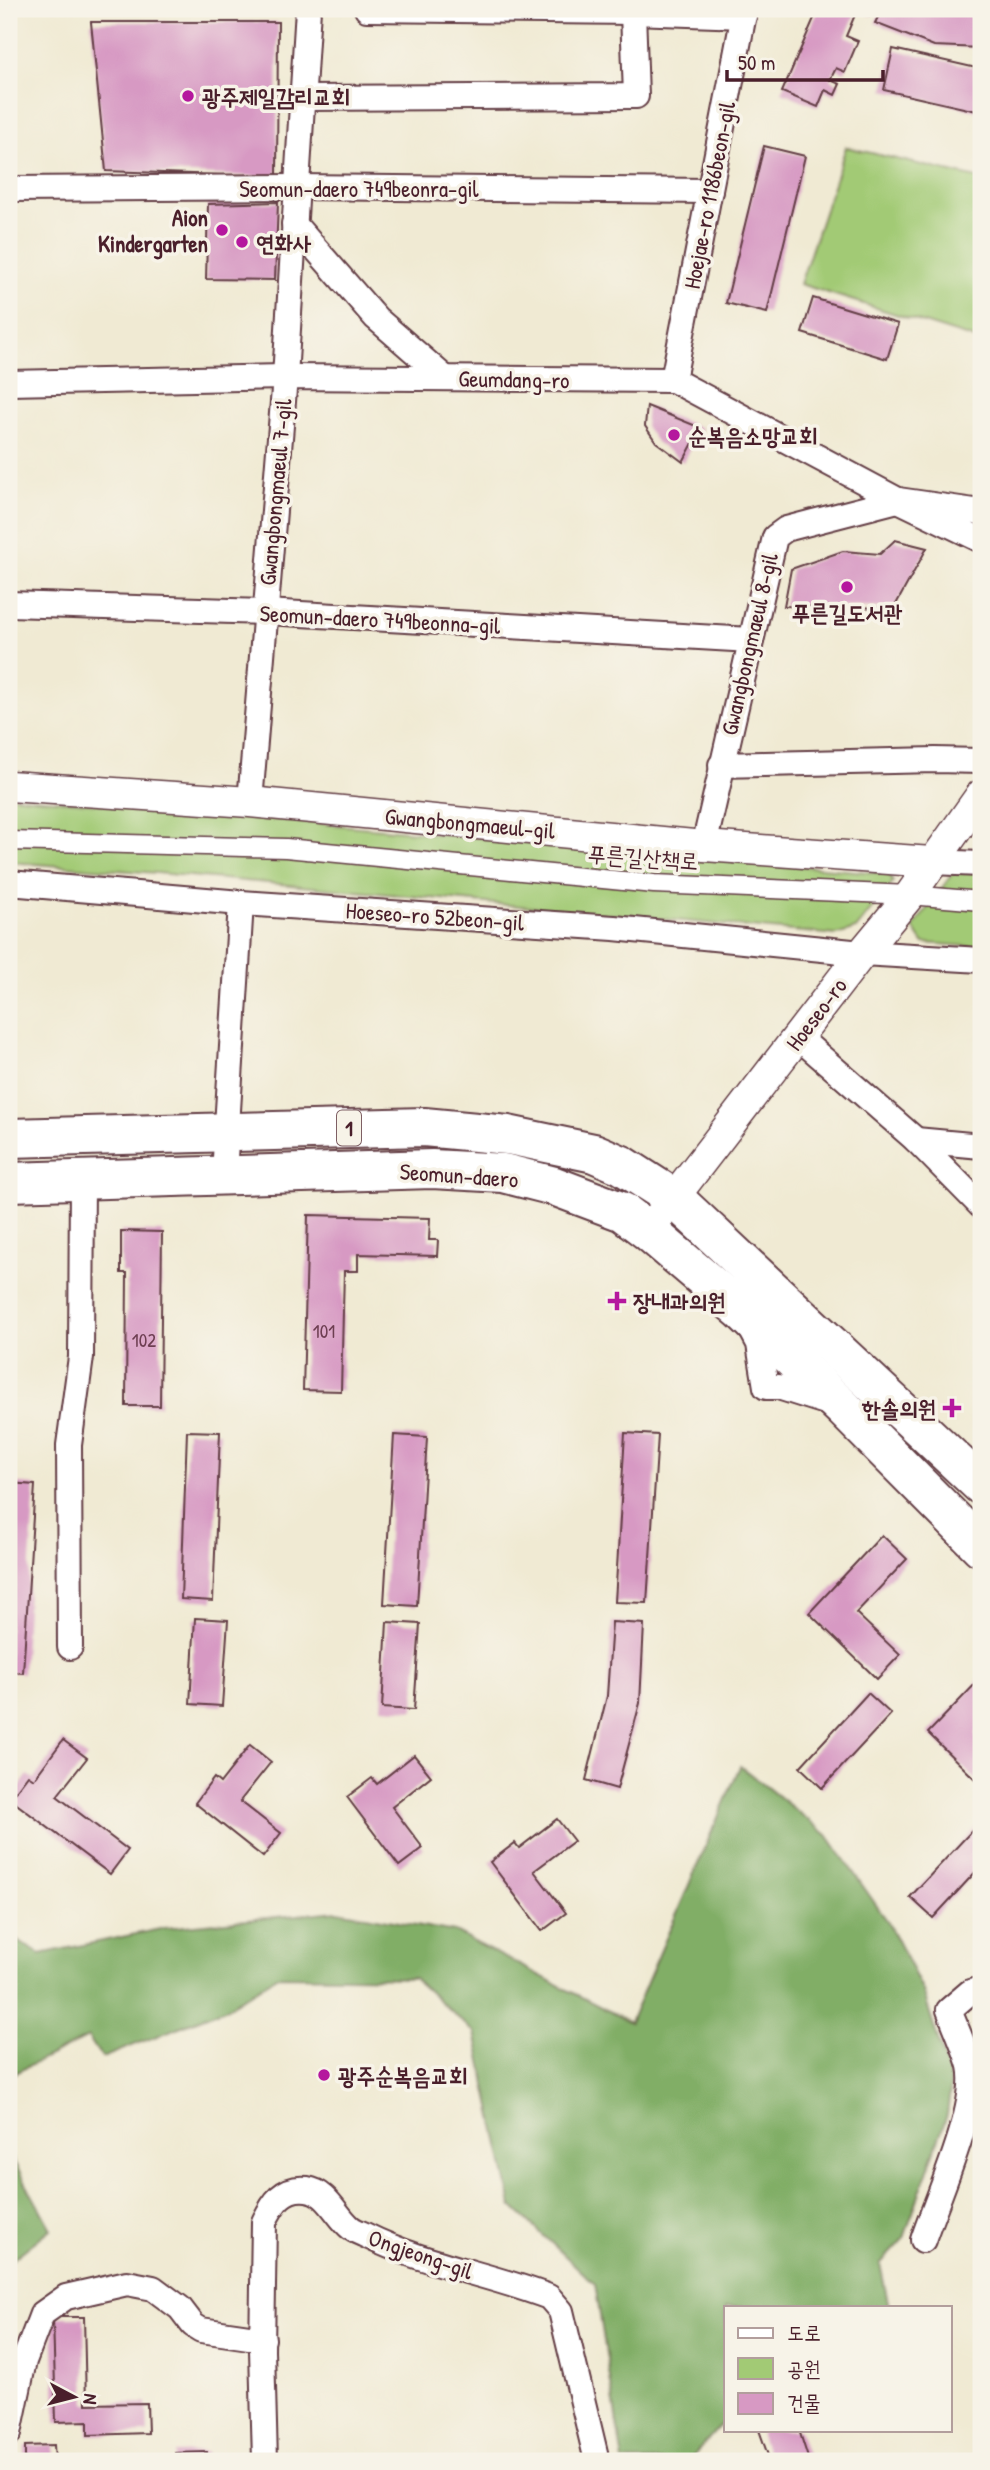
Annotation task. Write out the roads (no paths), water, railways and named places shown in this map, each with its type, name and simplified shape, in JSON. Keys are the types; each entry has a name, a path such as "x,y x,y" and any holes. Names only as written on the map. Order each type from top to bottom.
{"main road":[{"name":"Seomun-daero","path":"9,1138 424,1127 508,1135 594,1153 622,1165 675,1199 981,1485"},
{"name":"Seomun-daero","path":"9,1182 432,1169 503,1173 554,1186 623,1212 648,1231 742,1311 981,1547"}],"street":[{"name":"Gwangbongmaeul 7-gil","path":"250,802 285,377 308,9"},
{"path":"367,9 744,12"},
{"path":"302,98 636,96 633,12"},
{"name":"Hoejae-ro 1186beon-gil","path":"673,380 744,12"},
{"name":"Seomun-daero 749beonra-gil","path":"9,189 296,187 710,191"},
{"path":"294,224 376,318 445,378"},
{"name":"Geumdang-ro","path":"9,383 285,377 673,380 898,500 981,540"},
{"path":"898,500 981,512"},
{"name":"Gwangbongmaeul 8-gil","path":"704,846 775,537 786,529 898,500"},
{"name":"Seomun-daero 749beonna-gil","path":"9,604 266,612 751,640"},
{"name":"Gwangbongmaeul 8-gil","path":"721,765 981,761"},
{"name":"Gwangbongmaeul-gil","path":"9,786 250,802 704,846 932,862"},
{"name":"Hoeseo-ro","path":"648,1231 862,953 910,895 981,795"},
{"name":"푸른길산책로","path":"9,841 286,848 654,884 910,895 981,901"},
{"path":"932,862 981,864"},
{"name":"Hoeseo-ro 52beon-gil","path":"9,883 242,903 614,928 862,953 981,960"},
{"path":"224,1174 242,903"},
{"path":"798,1037 916,1140 981,1206"},
{"path":"916,1140 981,1146"},
{"path":"70,1647 69,1445 81,1357 82,1178"},
{"path":"923,2240 968,2113 972,2089 970,2066 949,2010 970,1992 981,1989"},
{"name":"Ongjeong-gil","path":"265,2461 262,2339 264,2222 279,2196 294,2190 309,2189 324,2197 350,2227 399,2251 549,2297 561,2311 597,2461"},
{"path":"9,2433 24,2361 42,2314 66,2297 127,2283 153,2288 180,2308 193,2325 201,2330 262,2339"}],"place":[{"name":"광주제일감리교회","path":"188,96"},
{"name":"Aion Kindergarten","path":"222,230"},
{"name":"연화사","path":"242,242"},
{"name":"순복음소망교회","path":"674,435"},
{"name":"푸른길도서관","path":"847,587"},
{"name":"장내과의원","path":"617,1301"},
{"name":"한솔의원","path":"952,1408"},
{"name":"광주순복음교회","path":"324,2075"}]}
